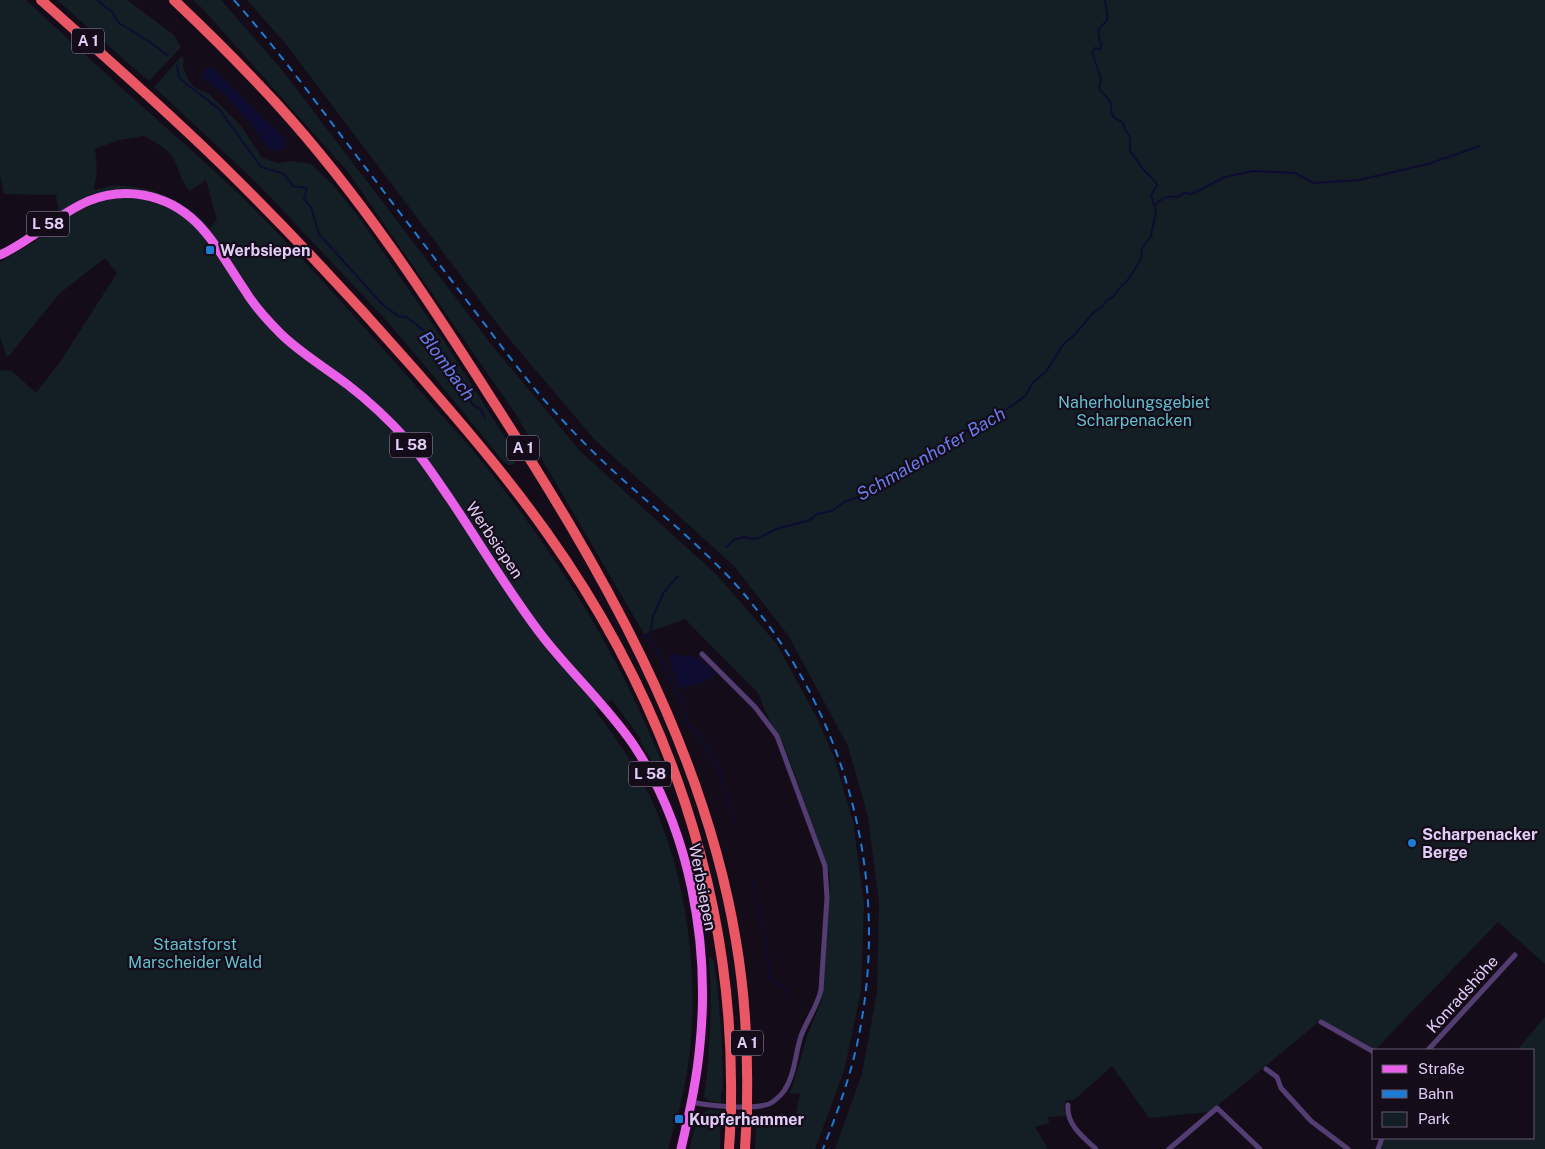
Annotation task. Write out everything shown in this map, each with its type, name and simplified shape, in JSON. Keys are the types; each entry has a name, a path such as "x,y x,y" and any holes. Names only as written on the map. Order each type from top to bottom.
{"highway":[{"name":"A 1","path":"41,0 150,97 220,163 278,221 386,336 482,448 546,532 603,620 649,708 674,770 687,808 709,887 726,990 730,1047 731,1114 729,1149"},
{"name":"A 1","path":"174,0 226,49 280,106 378,230 433,307 567,519 633,639 663,702 691,773 724,882 734,927 742,986 746,1040 746,1149"}],"main road":[{"name":"Werbsiepen","path":"0,255 71,208 99,197 118,194 138,194 156,198 172,205 191,217 208,234 255,306 280,333 372,404 404,437 433,474 538,630 601,702 632,743 658,790 680,845 692,895 701,964 702,1023 692,1102"},
{"name":"L 58","path":"681,1149 692,1102"}],"street":[{"path":"692,1102 720,1106 758,1106 772,1103 783,1092 796,1062 800,1038 820,997 827,898 825,866 777,736 755,707 702,654"},
{"name":"Konradshöhe","path":"1429,1049 1514,955"},
{"path":"1321,1022 1372,1051"},
{"path":"1266,1069 1277,1077 1282,1088 1312,1121 1348,1149"},
{"path":"1068,1105 1067,1111 1071,1123 1096,1149"},
{"path":"1169,1149 1218,1108 1260,1149"}],"green space":[{"name":"Staatsforst Marscheider Wald","path":"0,0 26,0 223,179 301,258 470,447 531,526 559,566 610,651 653,741 671,787 668,789 640,741 641,739 612,700 594,709 624,750 649,795 673,859 682,894 691,967 691,1038 687,1072 679,1111 668,1149 0,1149 0,370 12,371 36,393 60,362 117,273 105,258 60,293 7,358 0,337 0,262 61,226 56,195 4,194 0,175","holes":["144,136 171,154 184,183 190,191 206,180 217,220 210,228 201,218 179,202 153,191 127,186 111,186 94,190 97,170 95,149 119,140"]},
{"path":"57,0 127,0 174,35 181,47 150,80 144,77"},
{"path":"192,0 221,0 282,70 494,348 581,452 716,574 776,643 816,716 834,757 853,822 864,904 861,991 844,1071 815,1149 755,1149 756,1128 794,1125 800,1094 789,1093 808,1034 822,999 830,877 784,745 770,722 758,693 685,619 644,634 515,413 348,172 202,8"},
{"name":"Naherholungsgebiet Scharpenacken","path":"247,0 1545,0 1545,964 1498,922 1376,1049 1328,1023 1320,1021 1210,1112 1149,1118 1112,1066 1074,1100 1066,1100 1064,1108 1066,1116 1048,1117 1049,1123 1035,1127 1048,1149 835,1149 862,1074 877,992 879,902 868,817 848,746 788,635 734,566 595,440 505,334 285,43"},
{"path":"182,56 184,59 183,67 189,81 196,88 209,94 241,126 262,158 278,163 291,161 311,164 332,184 359,217 442,338 518,458 513,465 508,465 502,460 386,320 259,185 154,87"},
{"path":"709,956 714,961 722,1042 723,1091 721,1091 721,1103 710,1101 704,1097 710,1027"},
{"path":"1545,1017 1545,1149 1380,1149 1385,1139 1535,1139 1535,1049 1518,1049"},
{"path":"709,1110 721,1110 720,1149 689,1149 699,1115"}],"shaded area":[{"path":"207,67 215,70 285,139 285,148 278,151 269,149 225,94 203,79 201,75"},
{"path":"675,654 700,658 715,674 703,683 679,689 669,656"}],"waterway":[{"name":"Blombach","path":"97,0 112,12 119,23 153,44 168,56"},
{"name":"Schmalenhofer Bach","path":"727,547 734,540 744,537 759,538 776,529 810,520 817,514 832,511 844,502 861,496 889,480 928,454 946,446 966,431 988,424 1026,395 1032,384 1047,370 1063,345 1127,281 1141,258 1142,248 1151,236 1156,211 1151,196 1157,185 1130,151 1130,137 1123,123 1113,116 1111,104 1099,87 1101,79 1092,52 1095,48 1101,49 1099,29 1107,18 1105,0"},
{"name":"Blombach","path":"177,65 179,78 220,110 261,167 284,174 293,186 307,188 304,199 311,207 319,234 382,304 398,316 407,317 424,331 433,346 446,361 452,375 473,405 481,409 485,418"},
{"path":"1155,205 1171,196 1178,197 1184,193 1192,194 1225,177 1253,171 1295,173 1314,183 1359,180 1428,164 1480,146"},
{"name":"Schmalenhofer Bach","path":"650,636 653,616 664,592 678,576"},
{"name":"Blombach","path":"643,636 650,637 666,667 675,692 682,698 688,724 704,742 720,771 725,793 736,823"},
{"name":"Blombach","path":"753,882 766,941 770,978 785,989 788,999"}],"railway":[{"path":"234,0 300,81 539,394 600,458 689,538 728,576 767,623 800,674 827,728 847,784 861,843 868,903 868,963 861,1024 845,1087 823,1149"}],"place":[{"name":"Werbsiepen","path":"210,250"},
{"name":"Scharpenacker Berge","path":"1412,843"},
{"name":"Kupferhammer","path":"679,1119"}]}
